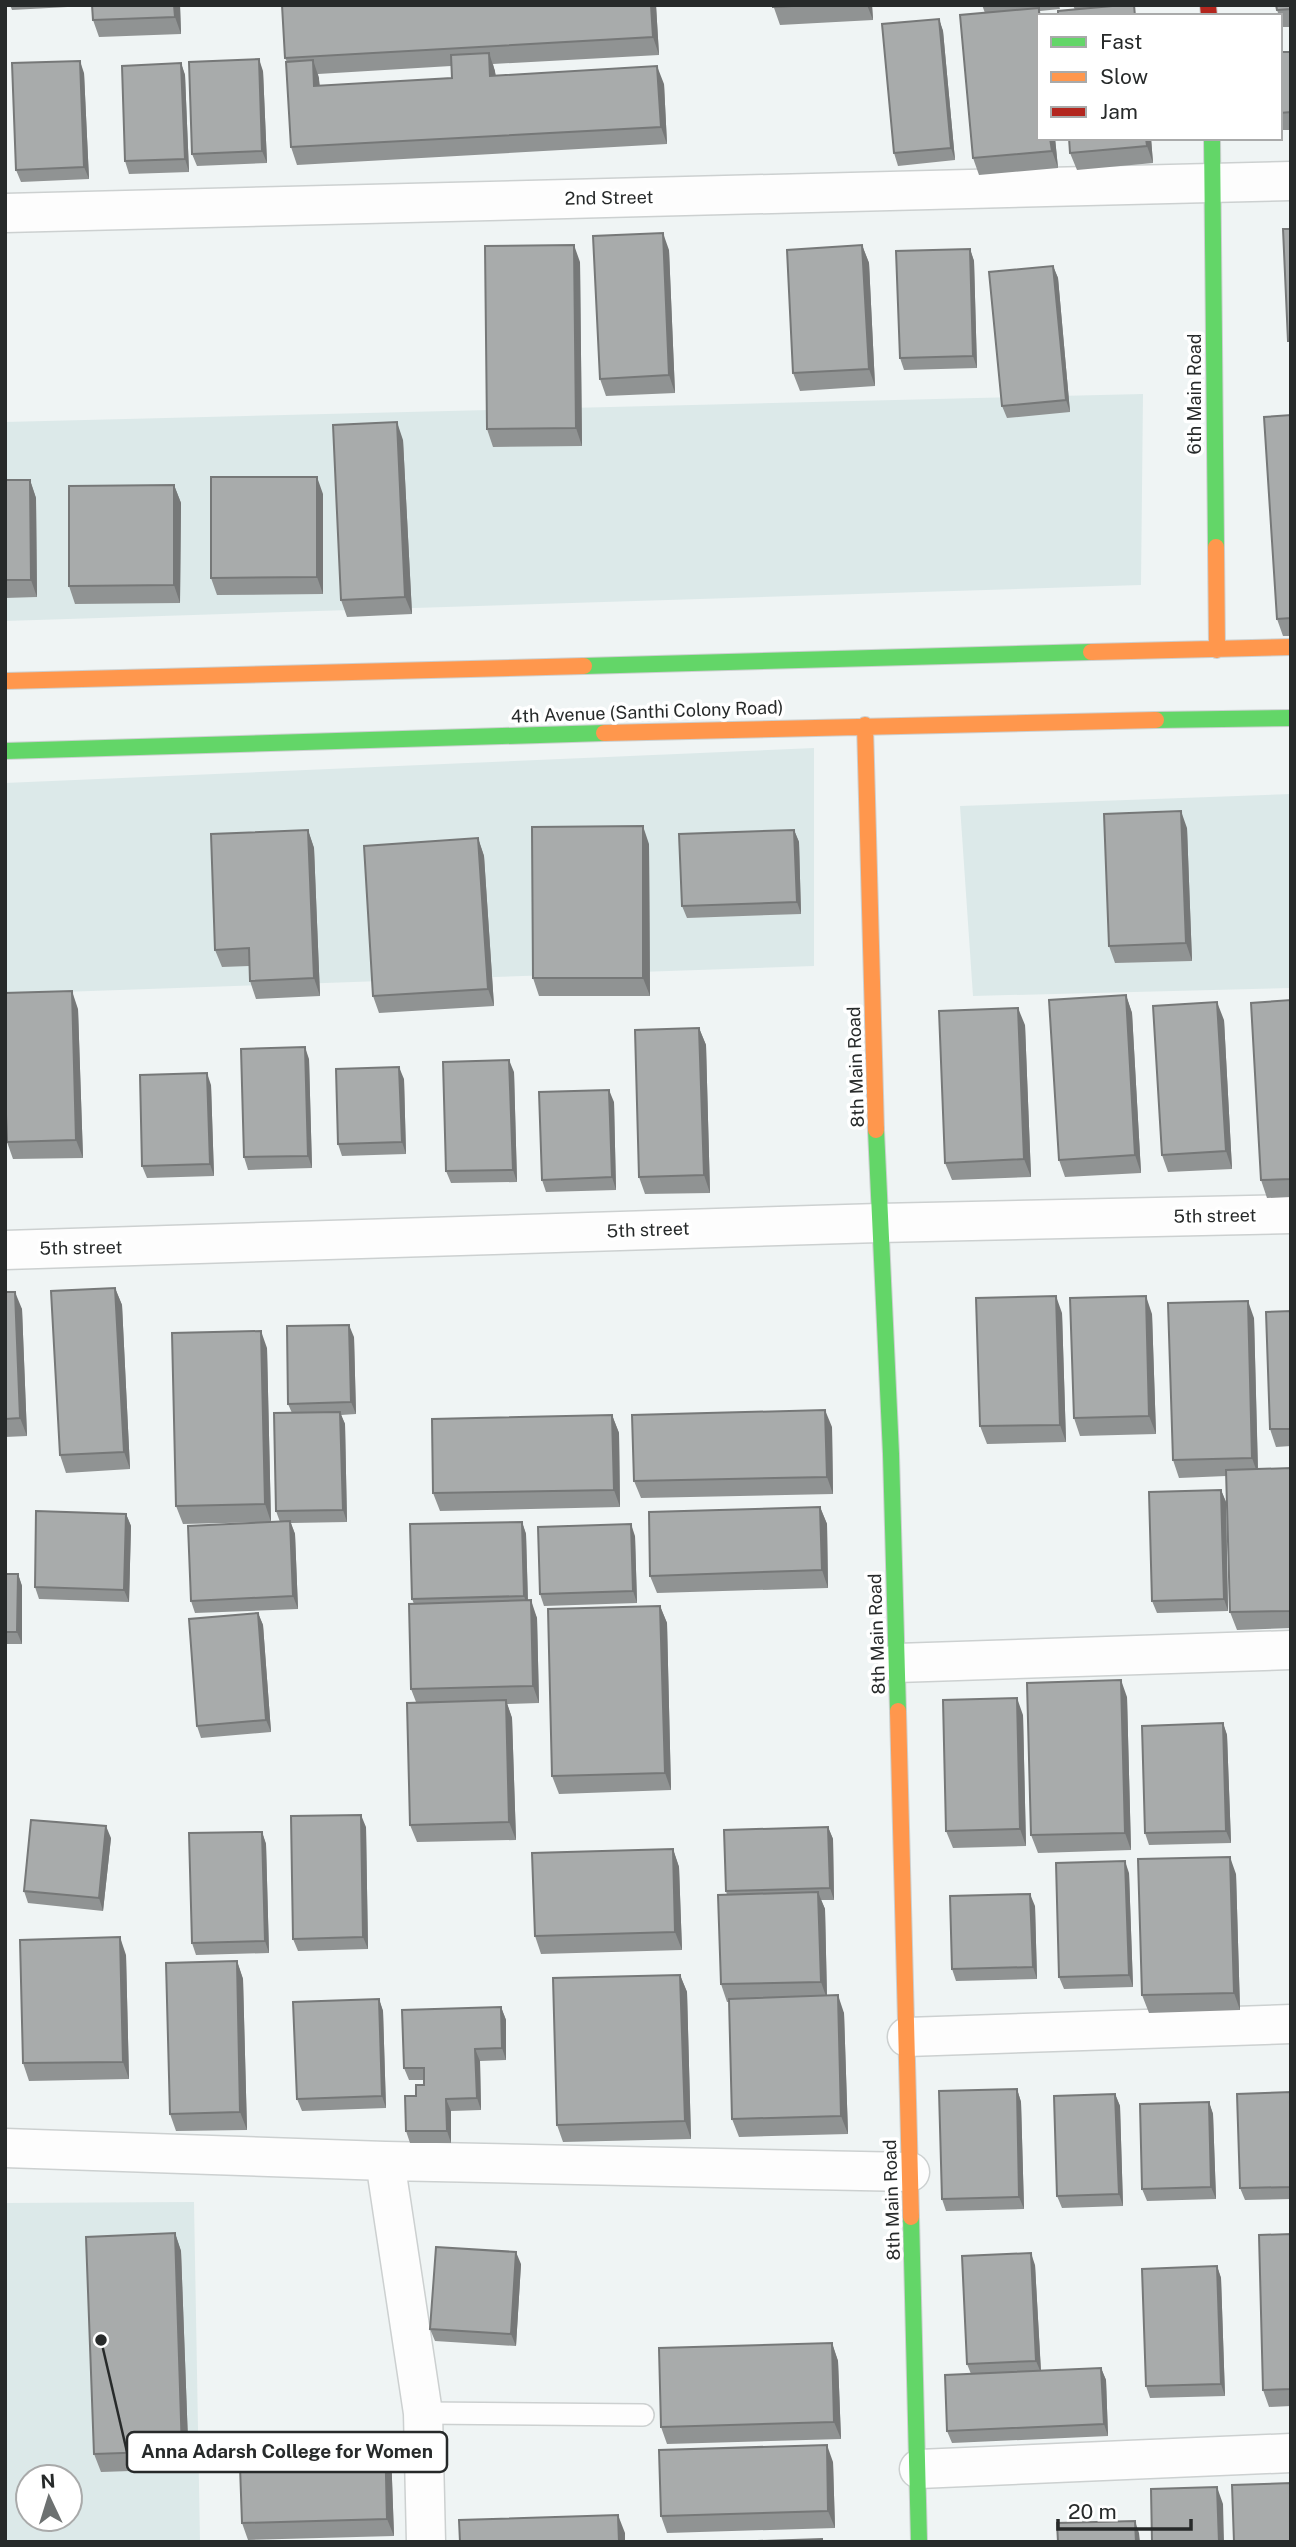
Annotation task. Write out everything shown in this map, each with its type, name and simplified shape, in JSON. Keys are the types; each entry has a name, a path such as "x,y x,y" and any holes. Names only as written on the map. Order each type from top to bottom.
{"street":[{"name":"6th Main Road","path":"1212,140 1217,650"},
{"name":"2nd Street","path":"5,213 1291,181"},
{"path":"5,681 1291,647"},
{"name":"4th Avenue (Santhi Colony Road)","path":"5,751 865,725 1291,718"},
{"name":"8th Main Road","path":"865,725 879,1223 897,1662 919,2542"},
{"name":"5th street","path":"5,1250 879,1223 1291,1214"},
{"path":"897,1662 1291,1650"},
{"path":"907,2037 1291,2024"},
{"path":"5,2148 385,2161 910,2172"},
{"path":"385,2161 423,2413 426,2542"},
{"path":"919,2469 1291,2453"}],"lane":[{"path":"423,2413 643,2415"}],"shaded area":[{"path":"1143,394 1141,585 5,621 5,422"},
{"path":"814,748 814,966 5,994 5,783"},
{"path":"1291,794 1291,988 973,996 960,806"},
{"path":"194,2202 200,2542 5,2542 5,2203"}],"building":[{"path":"92,5 174,5 175,17 93,20"},
{"path":"282,5 651,5 653,37 285,58"},
{"path":"773,5 813,5 773,7"},
{"path":"1134,5 1135,14 1058,14 1058,11"},
{"path":"1276,5 1291,5 1291,9 1277,10"},
{"path":"1039,8 1037,140 1050,140 1052,151 973,158 960,15"},
{"path":"939,19 951,148 894,153 882,24"},
{"path":"1282,52 1291,52 1291,112 1282,113"},
{"path":"489,53 490,76 657,66 661,127 291,147 286,62 313,60 314,86 452,78 451,55"},
{"path":"259,59 262,151 192,154 189,62"},
{"path":"80,61 84,167 16,170 12,63"},
{"path":"181,63 185,159 125,161 122,66"},
{"path":"1069,140 1146,140 1147,146 1070,153"},
{"path":"1283,229 1291,229 1291,341 1288,341"},
{"path":"663,233 669,375 600,379 593,236"},
{"path":"574,245 576,428 487,429 485,246"},
{"path":"862,245 869,369 793,373 787,250"},
{"path":"970,249 973,356 900,358 896,251"},
{"path":"1053,266 1066,400 1002,406 989,272"},
{"path":"1291,415 1291,618 1277,619 1264,417"},
{"path":"397,422 405,597 341,600 333,425"},
{"path":"211,477 317,477 317,577 211,578"},
{"path":"5,480 30,480 31,580 5,580"},
{"path":"174,485 174,585 69,586 69,486"},
{"path":"1181,811 1186,943 1109,946 1104,814"},
{"path":"643,826 643,978 533,978 532,827"},
{"path":"308,830 314,978 250,981 249,948 215,950 211,834"},
{"path":"794,830 797,902 682,906 679,834"},
{"path":"478,838 488,989 373,996 364,846"},
{"path":"72,991 76,1140 7,1142 5,993"},
{"path":"1126,995 1135,1155 1059,1160 1049,1000"},
{"path":"1291,1000 1291,1179 1261,1180 1251,1003"},
{"path":"1217,1002 1226,1151 1162,1155 1153,1006"},
{"path":"1018,1008 1024,1159 945,1163 939,1011"},
{"path":"699,1028 704,1175 639,1177 635,1030"},
{"path":"305,1047 308,1156 244,1157 241,1049"},
{"path":"509,1060 513,1170 446,1171 443,1062"},
{"path":"399,1067 402,1142 338,1144 336,1069"},
{"path":"207,1073 210,1164 142,1166 140,1075"},
{"path":"609,1090 612,1177 542,1180 539,1092"},
{"path":"115,1288 124,1452 60,1455 51,1291"},
{"path":"5,1292 15,1292 20,1418 5,1419"},
{"path":"1056,1296 1060,1425 980,1426 976,1298"},
{"path":"1146,1296 1149,1416 1074,1418 1070,1298"},
{"path":"1248,1301 1252,1458 1173,1460 1168,1303"},
{"path":"1291,1311 1291,1429 1270,1429 1266,1312"},
{"path":"349,1325 351,1402 288,1404 287,1326"},
{"path":"261,1331 265,1504 176,1506 172,1333"},
{"path":"825,1410 827,1477 634,1481 632,1415"},
{"path":"340,1412 343,1510 276,1511 274,1413"},
{"path":"612,1415 614,1490 433,1493 432,1419"},
{"path":"1291,1468 1291,1611 1230,1612 1226,1470"},
{"path":"1221,1490 1224,1599 1152,1601 1149,1492"},
{"path":"820,1507 822,1570 650,1576 649,1512"},
{"path":"36,1511 126,1514 124,1590 35,1587"},
{"path":"290,1521 293,1596 191,1601 188,1526"},
{"path":"522,1522 524,1596 412,1599 410,1524"},
{"path":"631,1524 633,1591 540,1594 538,1527"},
{"path":"5,1574 18,1574 17,1632 5,1632"},
{"path":"531,1600 533,1686 411,1689 409,1604"},
{"path":"660,1606 665,1773 552,1776 548,1609"},
{"path":"258,1613 266,1720 197,1726 189,1619"},
{"path":"1121,1680 1125,1833 1031,1835 1027,1683"},
{"path":"1017,1698 1020,1829 946,1831 943,1700"},
{"path":"506,1700 509,1822 410,1825 407,1703"},
{"path":"1223,1723 1226,1831 1145,1833 1142,1726"},
{"path":"361,1815 363,1937 293,1939 291,1816"},
{"path":"31,1820 106,1826 99,1898 24,1891"},
{"path":"828,1827 830,1888 726,1891 724,1830"},
{"path":"262,1832 265,1941 192,1943 189,1833"},
{"path":"673,1849 675,1932 535,1936 532,1853"},
{"path":"1230,1857 1234,1993 1142,1995 1138,1859"},
{"path":"1125,1861 1129,1975 1059,1977 1056,1863"},
{"path":"818,1892 821,1982 721,1984 718,1895"},
{"path":"1030,1894 1033,1967 952,1969 950,1896"},
{"path":"120,1937 123,2062 23,2063 20,1940"},
{"path":"237,1961 240,2112 170,2114 166,1963"},
{"path":"680,1975 685,2121 557,2125 553,1978"},
{"path":"838,1995 841,2116 732,2119 729,1999"},
{"path":"379,1999 382,2096 297,2099 293,2002"},
{"path":"501,2007 502,2048 475,2049 477,2098 446,2099 447,2131 406,2131 405,2096 416,2096 416,2085 424,2085 424,2068 404,2068 402,2010"},
{"path":"1017,2089 1019,2197 942,2199 939,2091"},
{"path":"1291,2092 1291,2187 1240,2188 1237,2094"},
{"path":"1115,2094 1119,2194 1057,2196 1054,2096"},
{"path":"1209,2102 1211,2187 1142,2189 1140,2104"},
{"path":"175,2233 182,2451 94,2454 86,2237"},
{"path":"1291,2234 1291,2389 1263,2390 1259,2235"},
{"path":"436,2247 516,2252 511,2334 430,2329"},
{"path":"1031,2253 1036,2361 967,2364 962,2256"},
{"path":"1217,2266 1221,2384 1146,2386 1142,2269"},
{"path":"832,2343 834,2422 661,2427 659,2348"},
{"path":"1101,2368 1104,2424 947,2431 945,2375"},
{"path":"385,2433 387,2519 242,2523 239,2438"},
{"path":"827,2445 828,2511 661,2516 659,2450"},
{"path":"1291,2483 1291,2542 1234,2542 1232,2485"},
{"path":"1217,2487 1219,2542 1152,2542 1151,2489"},
{"path":"618,2515 619,2542 460,2542 459,2520"},
{"path":"1135,2521 1136,2542 1058,2542 1057,2523"},
{"path":"822,2539 822,2542 729,2542"}],"traffic: fast":[{"path":"1212,140 1216,547"},
{"path":"584,666 1091,652"},
{"path":"1156,720 1291,718"},
{"path":"5,751 604,733"},
{"path":"876,1130 891,1454 898,1711"},
{"path":"911,2217 919,2542"}],"traffic: slow":[{"path":"1216,547 1217,650"},
{"path":"1091,652 1291,647"},
{"path":"5,681 584,666"},
{"path":"604,733 1156,720"},
{"path":"865,725 876,1130"},
{"path":"898,1711 911,2217"}],"traffic: jam":[{"path":"1208,5 1209,14"}],"place":[{"name":"Anna Adarsh College for Women","path":"101,2340"}]}
